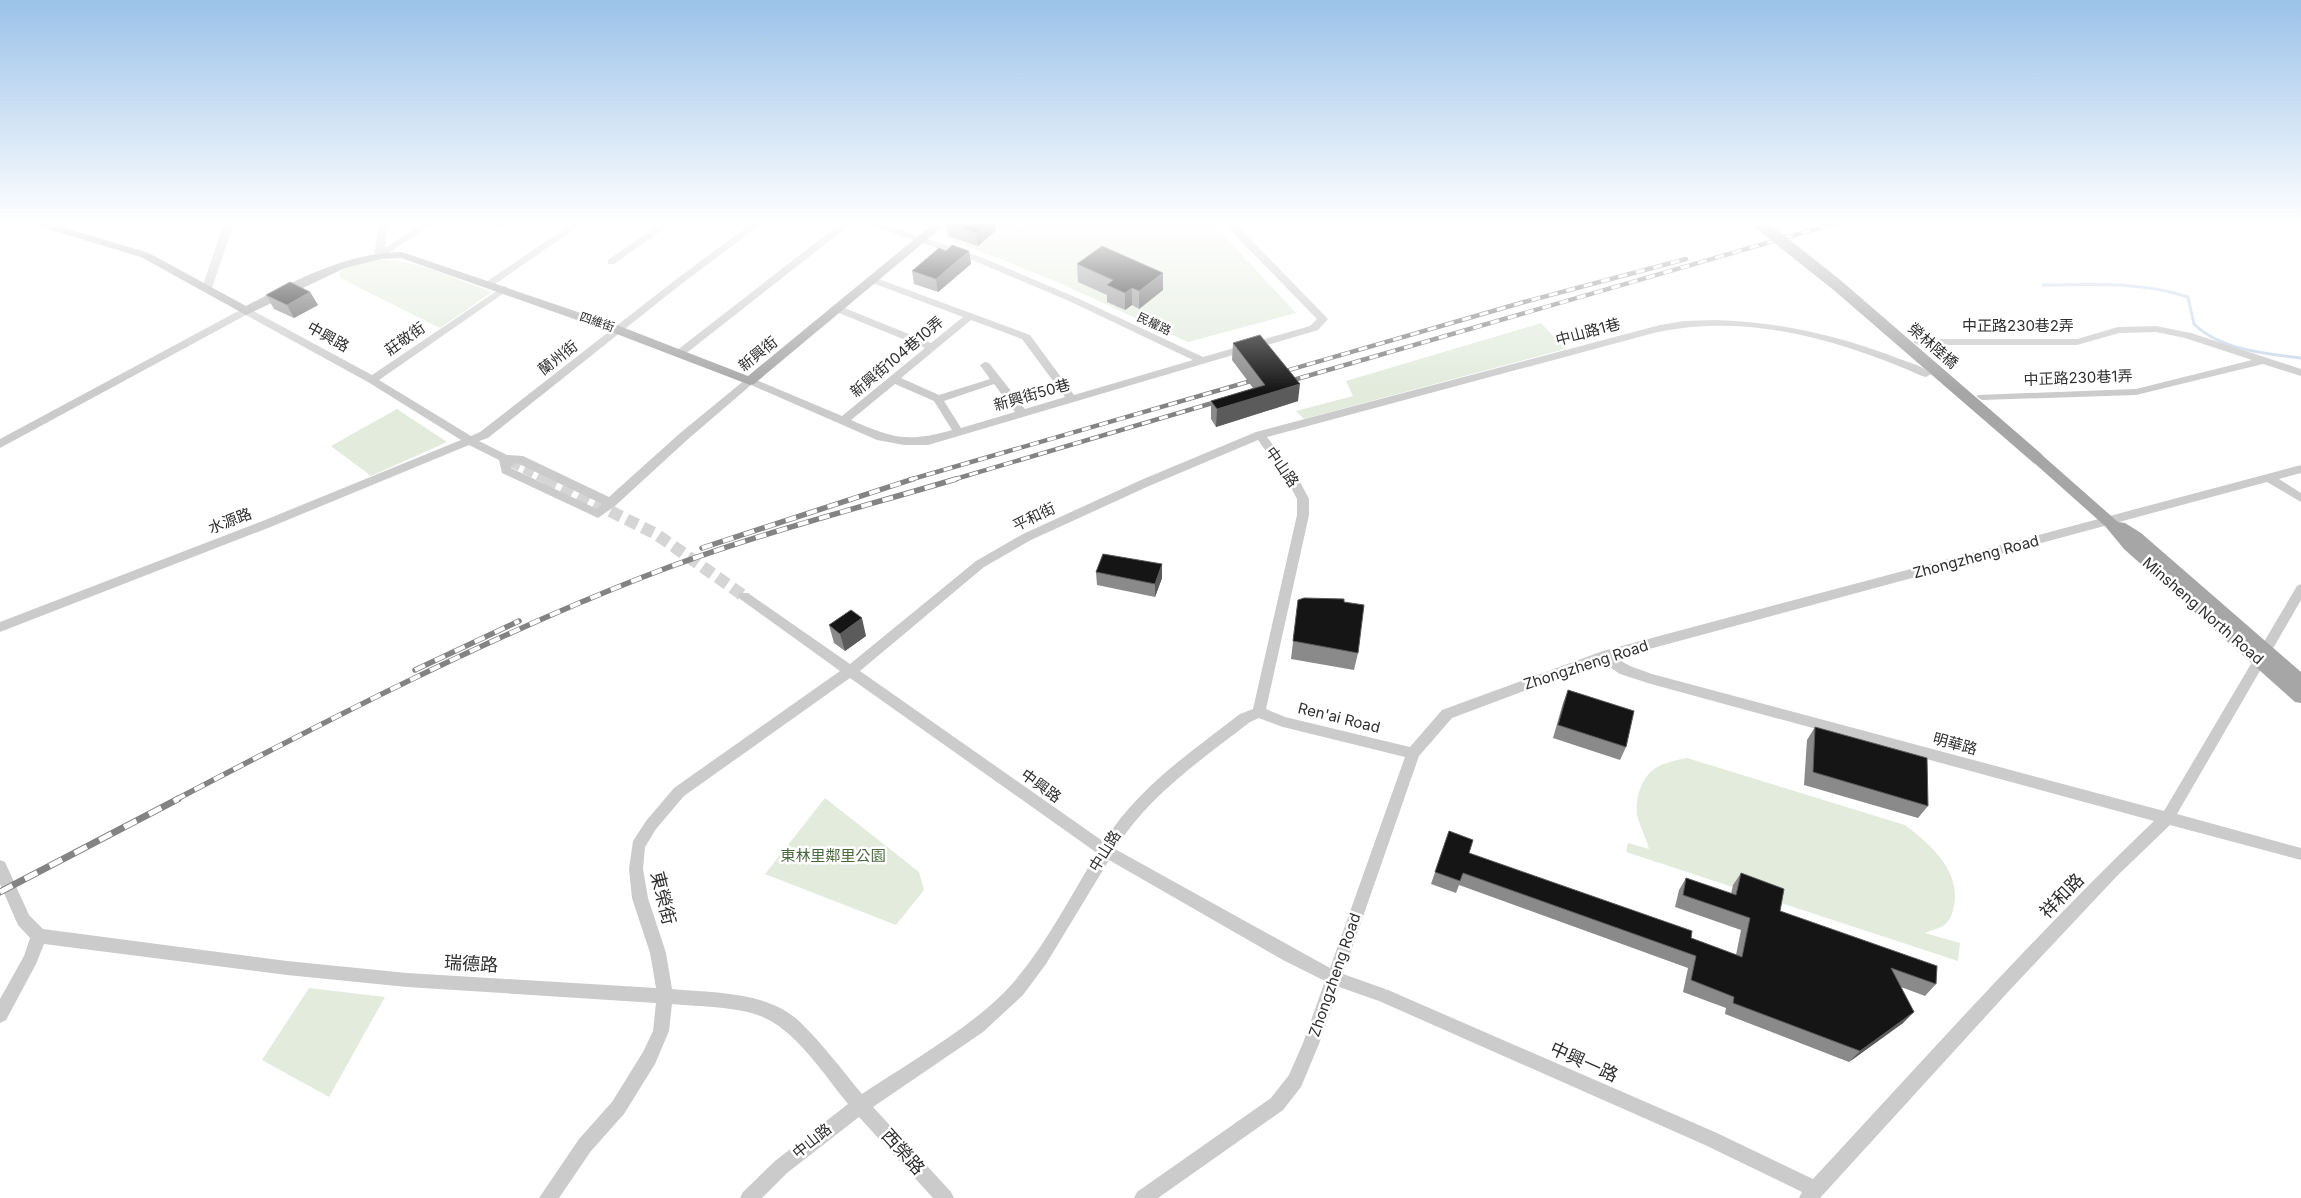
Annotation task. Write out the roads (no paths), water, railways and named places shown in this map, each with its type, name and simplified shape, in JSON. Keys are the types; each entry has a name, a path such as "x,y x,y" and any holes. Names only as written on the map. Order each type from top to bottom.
{"main road":[{"name":"中興路","path":"190,279 246,311"},
{"name":"四維街","path":"246,311 309,279"},
{"name":"四維街","path":"474,279 618,330 750,381"},
{"name":"榮林陸橋","path":"1830,279 2037,458"},
{"name":"新興街","path":"750,381 873,280"},
{"name":"Minsheng North Road","path":"2037,458 2110,522 2129,545 2262,655 2301,681"},
{"name":"Minsheng North Road","path":"2262,655 2301,697"}],"street":[{"path":"207,288 210,279"},
{"path":"489,284 497,279"},
{"name":"蘭州街","path":"470,441 484,435 681,279"},
{"path":"680,353 775,279"},
{"name":"民權路","path":"1024,279 1201,360"},
{"name":"新興街50巷","path":"750,381 897,442 928,441 1314,328 1323,319 1283,279"},
{"path":"873,280 1026,337 1072,398"},
{"name":"莊敬街","path":"372,380 504,289"},
{"path":"838,309 932,347"},
{"path":"0,444 246,311"},
{"name":"中興路","path":"246,311 372,380 470,441 508,460"},
{"name":"新興街104巷10弄","path":"844,420 970,316"},
{"name":"中山路1巷","path":"1260,435 1682,324 1724,323 1753,325 1807,334 1867,349 1926,374"},
{"name":"中正路230巷2弄","path":"1918,342 2077,342 2118,330 2156,328 2187,335 2301,373"},
{"name":"中正路230巷1弄","path":"1982,397 2136,392 2262,361"},
{"path":"985,365 1022,413"},
{"path":"893,379 938,399 958,432"},
{"path":"938,399 996,380"},
{"name":"新興街","path":"508,460 506,470 598,514 683,437 750,381"},
{"name":"平和街","path":"850,671 980,564 1045,529 1144,483 1260,435"},
{"name":"中山路","path":"750,1198 781,1167 834,1123 977,1026 1016,990 1040,959 1104,850 1124,822 1171,775 1246,718 1259,712 1303,515 1304,499 1260,435"},
{"name":"水源路","path":"0,627 269,523 470,441"},
{"path":"508,460 518,459 611,503"},
{"name":"Zhongzheng Road","path":"1143,1198 1277,1104 1295,1081 1311,1044 1413,753 1447,714 1603,656 2110,522 2301,469"},
{"path":"2267,477 2301,498"},
{"name":"祥和路","path":"1812,1194 2002,987 2106,878 2167,818 2301,589"},
{"name":"中興路","path":"744,596 1104,850 1289,956 1334,978"},
{"name":"明華路","path":"1603,656 1625,670 1651,679 2301,854"},
{"name":"東榮街","path":"548,1198 585,1145 618,1108 649,1058 661,1031 665,996 658,953 640,898 636,869 638,846 651,825 679,792 850,671"},
{"name":"Ren'ai Road","path":"1259,712 1283,722 1413,753"},
{"path":"0,867 23,920 39,936 30,959 0,1015"},
{"name":"瑞德路","path":"39,936 287,968 407,980 665,996 739,1003 768,1011 792,1026 861,1106"},
{"name":"中興一路","path":"1334,978 1382,995 1711,1139 1812,1194"},
{"name":"西榮路","path":"861,1106 945,1198"}],"waterway":[{"path":"2043,285 2134,286 2152,288 2188,297 2194,324 2217,340 2244,349 2301,358"}],"tunnel":[{"path":"511,462 548,480"},
{"path":"548,480 656,534 744,596"}],"railway":[{"path":"909,480 1524,302 1611,279"},
{"path":"1283,383 1643,279"},
{"path":"952,480 1226,399"},
{"path":"702,548 913,479"},
{"path":"175,800 406,682 583,601 720,549 956,479"},
{"path":"415,670 519,621"},
{"path":"0,892 178,799"}],"park label":[{"name":"東林里鄰里公園","path":"833,856"}]}
